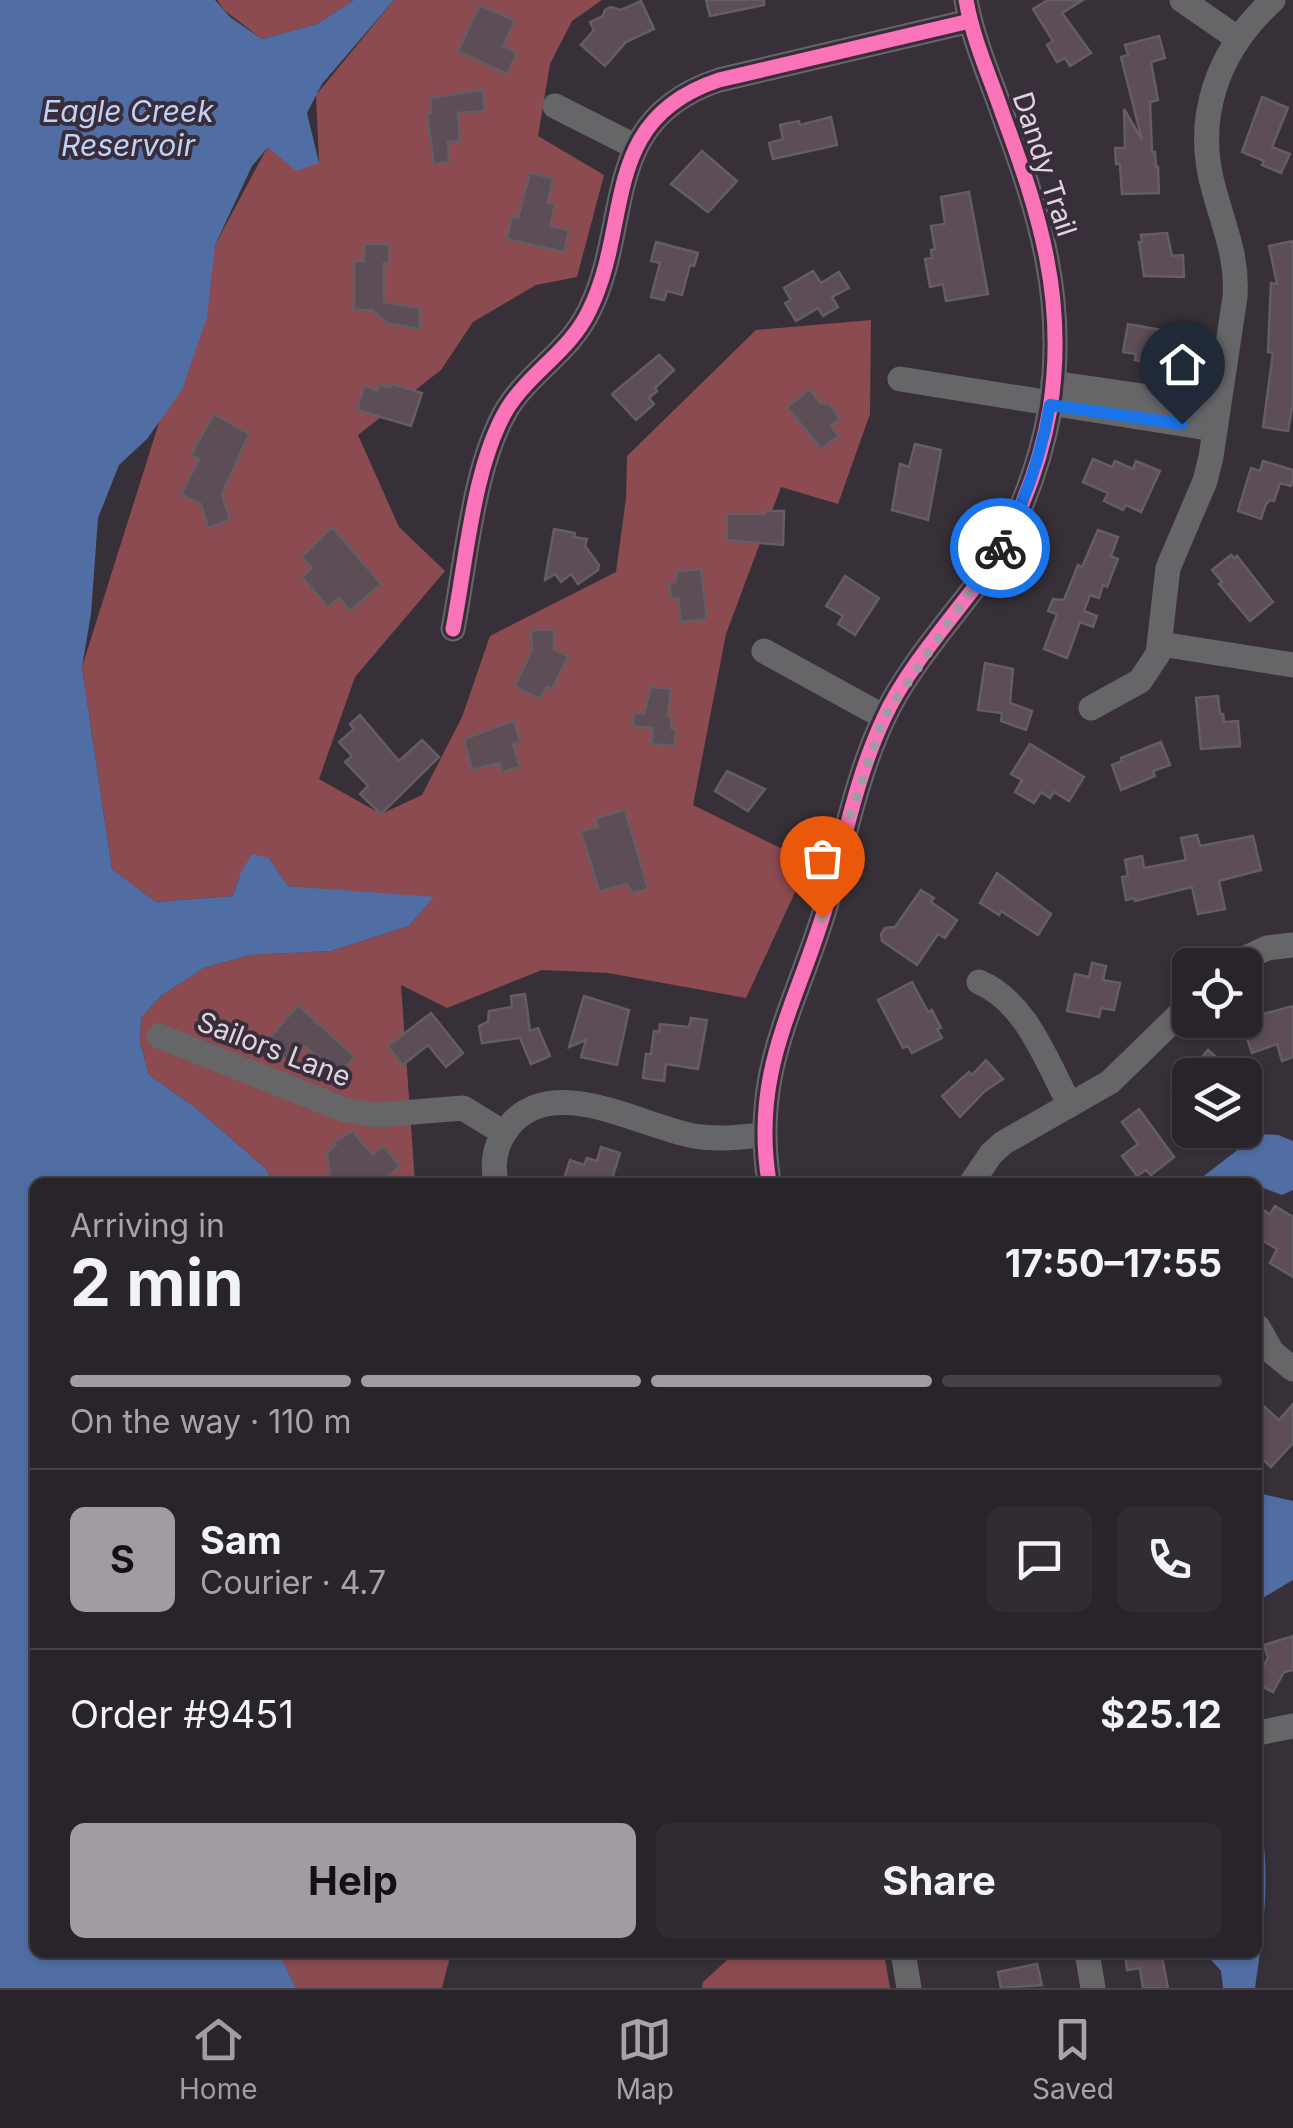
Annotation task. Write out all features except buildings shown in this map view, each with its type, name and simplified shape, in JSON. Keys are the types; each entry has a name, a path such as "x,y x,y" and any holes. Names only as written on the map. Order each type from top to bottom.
{"street":[{"path":"1182,0 1237,38"},
{"path":"1091,708 1140,681 1156,660 1173,549 1205,481 1236,274 1209,170 1206,130 1216,81 1237,38 1273,0"},
{"path":"453,630 490,442 514,398 568,344 589,311 599,286 624,175 636,148 667,108 710,82 968,11"},
{"name":"Dandy Trail","path":"769,1178 764,1136 774,1052 825,908 843,837 884,717 1011,528 1040,452 1052,394 1054,301 1043,231 968,11"},
{"path":"556,106 636,148"},
{"path":"900,380 1052,394 1216,418"},
{"path":"1161,644 1293,665"},
{"path":"764,651 884,717"},
{"path":"1262,950 1293,945"},
{"path":"979,982 1019,1013 1070,1105"},
{"path":"975,1178 1003,1143 1110,1082 1172,1022"},
{"name":"Sailors Lane","path":"159,1036 345,1110 377,1115 463,1108 504,1132"},
{"path":"496,1178 494,1156 504,1132 533,1107 565,1101 699,1137 764,1136"},
{"path":"1262,1333 1272,1352 1293,1368"},
{"path":"1262,1731 1293,1726"},
{"path":"904,1958 909,1988"},
{"path":"1087,1958 1093,1988"}],"shaded area":[{"path":"217,0 354,0 317,24 262,39"},
{"path":"394,0 602,0 572,21 550,64 538,136 604,175 577,277 536,285 473,322 441,370 358,435 399,527 445,571 355,677 319,779 381,814 422,795 462,717 490,636 616,572 627,456 756,330 871,320 870,414 838,504 781,487 726,634 693,805 809,862 746,998 608,973 542,970 447,1008 401,985 415,1178 271,1178 266,1169 196,1108 149,1075 140,1042 141,1018 161,996 204,968 250,955 331,951 409,926 433,898 288,886 269,858 240,874 233,896 156,902 112,869 82,667 215,245 268,146 319,163 316,95"},
{"path":"281,1958 450,1958 442,1988 296,1988"},
{"path":"729,1958 885,1958 890,1988 702,1988 703,1982"}],"water":[{"name":"Eagle Creek Reservoir","path":"0,0 215,0 230,17 262,39 317,24 354,0 394,0 322,84 307,113 319,163 296,171 268,147 252,166 215,245 207,317 182,390 147,439 119,465 98,518 91,614 82,667 112,869 156,902 233,896 252,854 269,858 288,886 434,897 409,926 331,951 250,955 204,968 161,996 141,1018 140,1042 149,1075 196,1108 266,1169 271,1178 30,1178 30,1958 281,1958 296,1988 0,1988"},
{"path":"1262,1134 1293,1141 1293,1190 1282,1195 1262,1188 1262,1178 1201,1178 1240,1148 1262,1148"},
{"path":"1262,1494 1293,1501 1293,1580 1262,1599"},
{"path":"1262,1831 1266,1876 1262,1936"},
{"path":"1209,1958 1259,1958 1255,1988 1223,1988 1221,1971"}],"cycle path":[{"path":"769,1178 765,1142 771,1072 826,906 866,763 902,685 988,568 1012,526 1039,456 1050,409 1055,331 1047,259 1039,223 977,44 966,0"},
{"path":"453,629 478,486 495,432 516,396 571,338 589,311 602,277 625,178 636,147 654,121 680,98 719,80 970,21"}],"way so far":[{"path":"822,918 843,837 884,717 1000,548"}],"route":[{"path":"1000,548 1028,490 1050,405 1182,424"}]}
